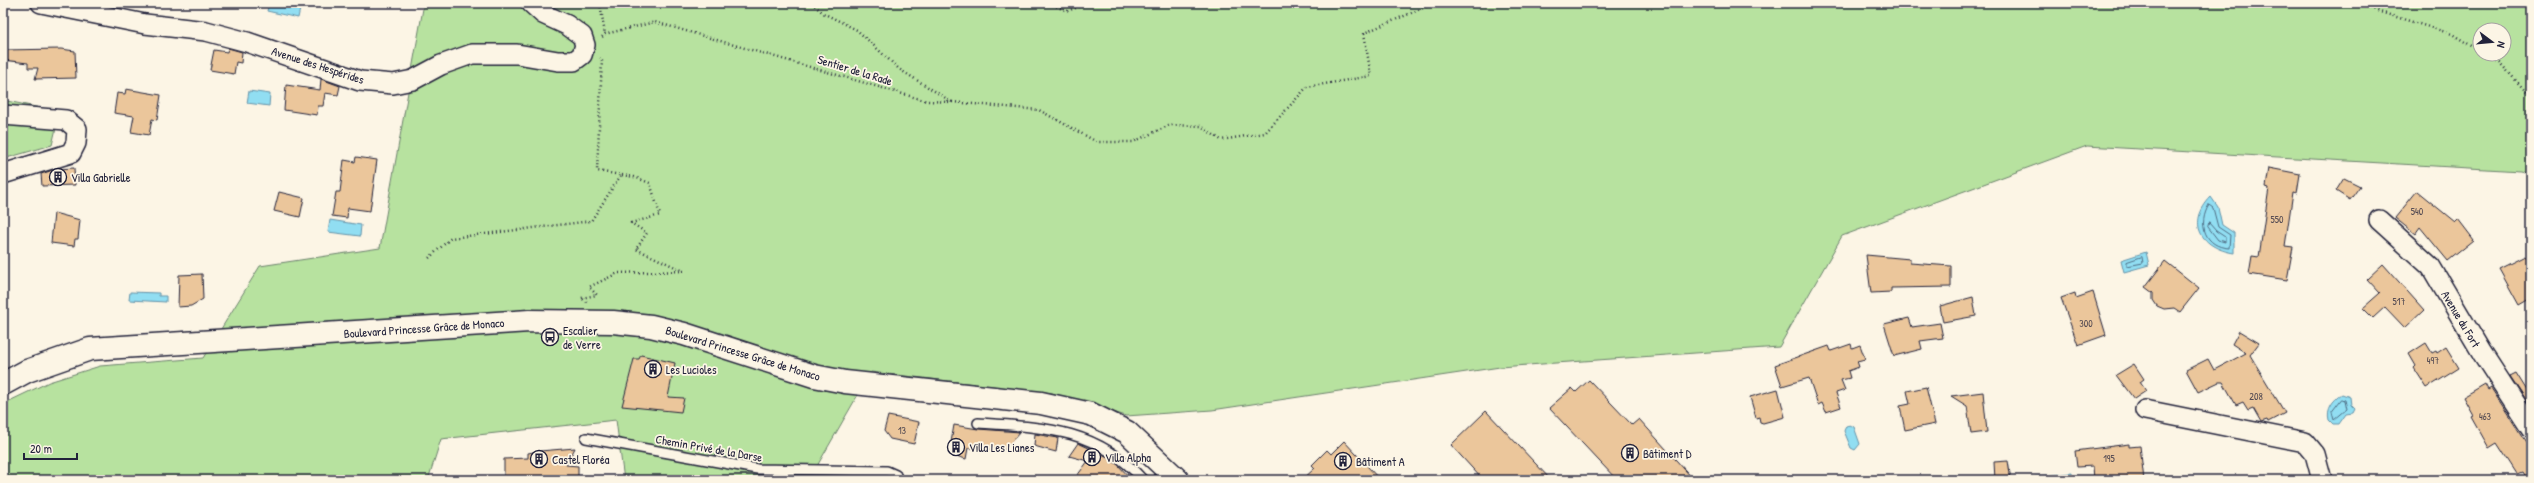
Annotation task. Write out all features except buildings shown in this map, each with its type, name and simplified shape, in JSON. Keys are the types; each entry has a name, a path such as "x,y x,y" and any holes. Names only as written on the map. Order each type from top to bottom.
{"main road":[{"name":"Boulevard Princesse Grâce de Monaco","path":"3,384 27,371 90,349 529,321 612,322 651,326 684,334 814,376 845,382 1041,404 1091,414 1127,432 1178,480"}],"street":[{"name":"Avenue des Hespérides","path":"41,3 145,24 206,31 247,42 360,81 393,84 413,80 441,65 472,54 517,54 558,61 574,61 582,55 585,45 582,36 567,25 543,14 531,3"},
{"path":"3,115 66,120 77,129 76,143 71,154 3,174"},
{"name":"Avenue du Fort","path":"2379,220 2431,267 2482,353 2531,428"},
{"path":"2145,410 2305,442 2315,454 2322,480"}],"lane":[{"path":"978,423 1047,428 1076,435 1101,446 1123,460 1143,480"},
{"name":"Chemin Privé de la Darse","path":"586,438 757,469 887,471 896,475 897,480"}],"path":[{"path":"600,3 605,34 600,39"},
{"name":"Sentier de la Rade","path":"812,3 823,13 857,30 899,69 952,102"},
{"path":"1049,3 1067,11 1081,6 1079,3"},
{"path":"952,102 1039,110 1097,142 1133,142 1170,125 1201,126 1221,140 1265,133 1307,87 1371,76 1364,33 1435,3"},
{"path":"1673,3 1679,3"},
{"path":"2359,3 2380,12 2452,34 2472,46"},
{"name":"Sentier de la Rade","path":"605,34 655,22 927,101 952,102"},
{"path":"594,306 581,298 597,295 590,287 618,273 684,271 636,249 648,233 631,223 660,215 650,183 597,170 602,60 599,56"},
{"path":"2498,62 2531,97"},
{"path":"429,258 451,238 591,220 621,175"}],"green space":[{"path":"424,3 2531,3 2531,174 2521,171 2087,146 1842,236 1779,347 1500,367 1212,410 1126,416 1052,393 871,372 809,480 624,480 616,420 441,439 428,480 3,480 3,404 49,382 100,366 203,358 260,266 380,248"},
{"path":"3,73 7,101 60,112 52,145 3,159"}],"water":[{"path":"269,3 301,4 298,18 267,11"},
{"path":"249,91 270,94 269,106 247,103"},
{"path":"2211,197 2218,207 2222,225 2234,233 2234,253 2213,246 2201,233 2199,216 2203,207"},
{"path":"330,220 361,225 360,236 328,232"},
{"path":"2146,252 2149,265 2124,272 2121,260"},
{"path":"130,292 159,293 159,296 166,296 166,302 129,300"},
{"path":"2342,394 2350,397 2351,405 2355,409 2353,413 2346,414 2339,424 2333,424 2329,420 2328,412 2333,402"},
{"path":"1850,425 1854,427 1860,444 1855,450 1851,448 1844,431 1846,426"},
{"path":"2072,473 2072,480 2035,480 2035,477"}],"place":[{"name":"Villa Gabrielle","path":"58,177"},
{"name":"Escalier de Verre","path":"550,337"},
{"name":"Les Lucioles","path":"653,369"},
{"name":"Villa Les Lianes","path":"956,447"},
{"name":"Bâtiment D","path":"1630,453"},
{"name":"Villa Alpha","path":"1092,457"},
{"name":"Castel Floréa","path":"539,459"},
{"name":"Bâtiment A","path":"1343,461"}]}
